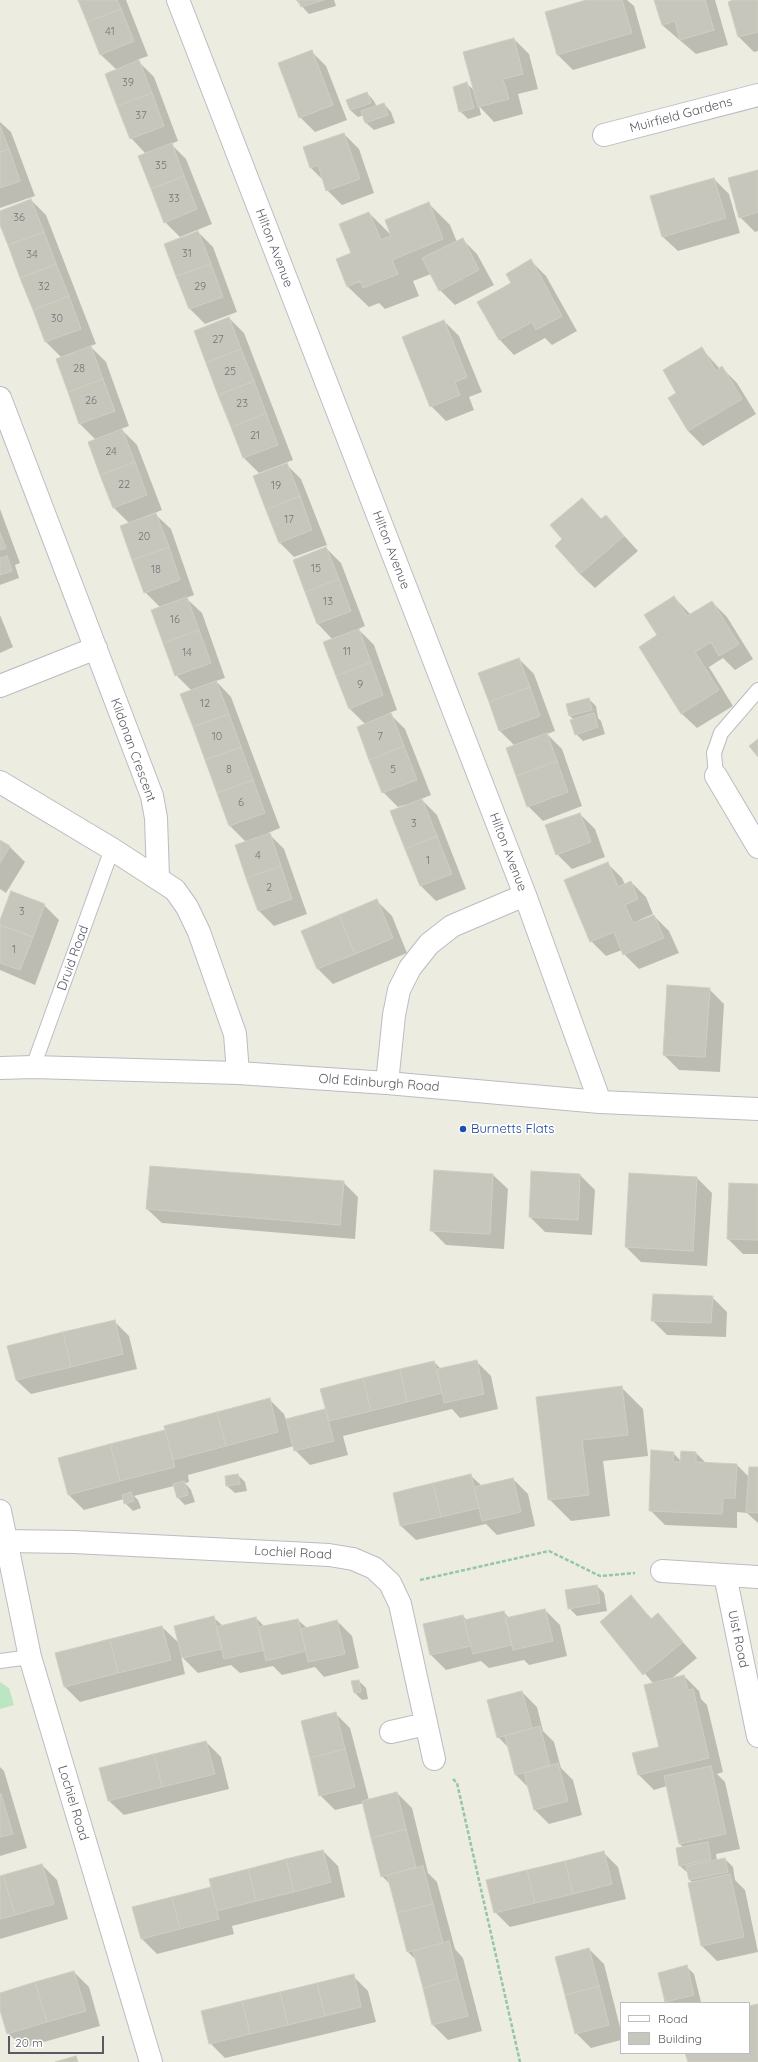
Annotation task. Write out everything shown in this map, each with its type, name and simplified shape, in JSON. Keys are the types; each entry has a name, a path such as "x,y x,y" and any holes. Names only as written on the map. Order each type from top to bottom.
{"street":[{"name":"Hilton Avenue","path":"178,0 525,895 600,1102"},
{"name":"Muirfield Gardens","path":"604,135 758,95"},
{"name":"Kildonan Crescent","path":"1,403 152,796 156,818 158,877"},
{"path":"0,686 96,648"},
{"path":"716,776 758,848"},
{"path":"0,782 158,877 175,890 187,907 199,932 235,1034 238,1073"},
{"path":"387,1083 398,996 410,968 429,944 452,926 525,895"},
{"name":"Old Edinburgh Road","path":"0,1068 33,1067 238,1073 387,1083 600,1102 758,1109"},
{"name":"Lochiel Road","path":"0,1511 30,1657 151,2062"},
{"name":"Lochiel Road","path":"5,1541 74,1542 329,1555 353,1558 374,1568 392,1586 400,1604 434,1759"},
{"path":"662,1571 758,1577"},
{"name":"Uist Road","path":"725,1575 758,1736"},
{"path":"391,1732 426,1724"}],"lane":[{"path":"716,776 714,753 721,733 758,690"},
{"name":"Druid Road","path":"33,1067 112,849"},
{"path":"0,1662 30,1657"}],"path":[{"path":"392,1586 549,1551 600,1576 662,1571"},
{"path":"434,1759 458,1784 520,2062"}],"green space":[{"path":"0,1682 9,1688 14,1705 0,1709"}],"building":[{"path":"78,0 117,0 121,9 87,22"},
{"path":"298,0 324,0 301,7"},
{"path":"586,0 622,0 632,33 557,55 545,12"},
{"path":"654,0 705,0 714,30 680,40 675,21 662,25"},
{"path":"733,0 758,0 758,32 738,37 728,2"},
{"path":"121,9 134,41 100,55 87,22"},
{"path":"514,38 523,74 503,79 509,99 478,107 463,52"},
{"path":"312,50 333,105 299,118 278,63"},
{"path":"139,60 152,93 117,106 105,74"},
{"path":"467,82 474,108 459,112 453,87"},
{"path":"367,92 371,103 350,110 346,100"},
{"path":"152,93 164,126 130,139 117,106"},
{"path":"384,103 388,115 365,123 361,111"},
{"path":"0,126 9,149 0,152"},
{"path":"344,133 360,179 326,191 318,165 310,168 303,147"},
{"path":"172,143 184,176 151,189 138,156"},
{"path":"9,149 20,181 0,188 0,152"},
{"path":"758,170 758,212 739,218 728,178"},
{"path":"184,176 197,209 164,223 151,189"},
{"path":"714,178 726,218 662,237 650,196"},
{"path":"31,199 44,232 8,245 0,225 0,211"},
{"path":"429,202 443,239 392,260 398,274 363,288 360,281 347,287 336,259 351,253 339,224 369,212 381,240 391,236 385,220"},
{"path":"198,231 211,264 176,276 164,244"},
{"path":"44,232 56,264 20,278 8,245"},
{"path":"463,238 479,270 439,291 422,258"},
{"path":"531,259 562,316 536,330 532,322 499,340 477,302 511,283 506,274"},
{"path":"56,264 69,296 33,310 20,278"},
{"path":"211,264 223,297 189,309 176,276"},
{"path":"69,296 81,329 45,342 33,310"},
{"path":"229,317 241,349 206,363 194,331"},
{"path":"444,320 467,377 455,382 460,395 430,407 402,337"},
{"path":"91,346 103,379 68,392 56,359"},
{"path":"702,347 716,371 722,366 742,399 688,431 668,398 676,393 663,370"},
{"path":"241,349 254,381 218,395 206,363"},
{"path":"103,379 115,411 79,424 68,392"},
{"path":"254,381 266,413 231,427 218,395"},
{"path":"266,413 278,445 243,458 231,427"},
{"path":"122,429 135,462 100,475 88,442"},
{"path":"135,462 147,495 113,508 100,475"},
{"path":"287,463 300,496 266,510 253,476"},
{"path":"300,496 312,530 279,543 266,510"},
{"path":"582,498 601,519 606,515 624,536 580,574 555,546 562,539 550,525"},
{"path":"156,513 169,547 132,560 120,526"},
{"path":"0,533 6,548 0,550"},
{"path":"169,547 180,580 144,593 132,560"},
{"path":"326,547 339,579 305,592 293,560"},
{"path":"7,556 12,571 0,575 0,558"},
{"path":"339,579 351,611 317,624 305,592"},
{"path":"674,596 687,616 712,601 739,644 719,656 711,642 695,652 719,690 681,714 639,647 657,635 644,615"},
{"path":"187,597 199,630 163,643 151,610"},
{"path":"359,629 371,662 336,676 323,642"},
{"path":"199,630 211,663 175,676 163,643"},
{"path":"519,658 530,687 489,702 478,673"},
{"path":"371,662 383,695 349,709 336,676"},
{"path":"216,681 229,714 193,727 180,694"},
{"path":"530,687 540,716 499,731 489,702"},
{"path":"589,698 592,710 569,716 566,704"},
{"path":"391,713 404,746 369,760 357,727"},
{"path":"594,713 598,727 575,735 570,720"},
{"path":"229,714 241,747 205,760 193,727"},
{"path":"547,733 557,761 516,776 506,748"},
{"path":"758,739 758,757 749,746"},
{"path":"404,746 417,780 382,793 369,760"},
{"path":"241,747 253,780 217,793 205,760"},
{"path":"557,761 568,792 527,807 516,776"},
{"path":"253,780 265,813 229,826 217,793"},
{"path":"422,799 437,836 405,849 390,811"},
{"path":"580,813 591,842 556,855 545,825"},
{"path":"270,833 281,866 246,878 235,845"},
{"path":"437,836 452,874 420,886 405,849"},
{"path":"0,840 10,846 0,863"},
{"path":"608,862 618,887 631,881 638,899 625,905 633,923 654,915 664,938 623,955 614,932 590,942 564,880"},
{"path":"281,866 292,899 258,911 246,878"},
{"path":"11,891 45,904 33,937 0,925 0,920"},
{"path":"377,899 393,938 355,954 339,915"},
{"path":"339,915 355,954 317,969 301,931"},
{"path":"0,925 33,937 20,970 0,963"},
{"path":"667,985 710,988 705,1057 663,1055"},
{"path":"150,1166 344,1181 340,1225 146,1209"},
{"path":"434,1170 493,1174 490,1234 430,1231"},
{"path":"531,1171 580,1174 578,1220 529,1217"},
{"path":"629,1173 697,1177 693,1251 625,1247"},
{"path":"729,1183 758,1184 758,1240 727,1239"},
{"path":"653,1294 713,1296 711,1323 651,1321"},
{"path":"115,1320 123,1354 71,1367 63,1332"},
{"path":"63,1332 71,1367 16,1380 7,1346"},
{"path":"477,1360 484,1394 444,1403 437,1369"},
{"path":"434,1361 442,1393 407,1402 400,1369"},
{"path":"400,1369 407,1402 371,1411 363,1378"},
{"path":"363,1378 371,1411 329,1421 320,1389"},
{"path":"622,1386 628,1435 582,1440 589,1495 548,1500 536,1397"},
{"path":"270,1398 278,1432 226,1446 217,1412"},
{"path":"325,1409 334,1441 294,1451 286,1419"},
{"path":"217,1412 226,1446 173,1460 164,1426"},
{"path":"165,1430 175,1467 120,1481 110,1444"},
{"path":"110,1444 120,1481 68,1495 58,1458"},
{"path":"651,1450 674,1452 673,1462 680,1462 681,1451 696,1452 696,1462 737,1464 735,1498 723,1498 722,1514 649,1511"},
{"path":"749,1467 758,1467 758,1513 746,1512"},
{"path":"238,1474 240,1484 226,1486 225,1476"},
{"path":"471,1474 479,1508 441,1517 433,1483"},
{"path":"513,1478 521,1512 482,1521 474,1487"},
{"path":"184,1481 188,1495 177,1498 173,1484"},
{"path":"433,1483 441,1517 400,1526 393,1493"},
{"path":"131,1492 134,1501 124,1504 122,1495"},
{"path":"597,1585 600,1603 568,1609 565,1590"},
{"path":"631,1595 651,1619 658,1613 683,1642 643,1675 600,1622"},
{"path":"545,1609 553,1641 513,1650 505,1618"},
{"path":"504,1611 512,1645 473,1654 464,1620"},
{"path":"463,1615 471,1646 430,1655 423,1624"},
{"path":"214,1616 222,1649 182,1658 174,1626"},
{"path":"256,1617 264,1650 224,1659 216,1627"},
{"path":"298,1619 306,1651 266,1661 258,1627"},
{"path":"337,1620 345,1654 308,1662 301,1629"},
{"path":"162,1626 171,1660 118,1673 110,1639"},
{"path":"110,1639 118,1673 64,1687 55,1653"},
{"path":"684,1675 688,1690 693,1689 709,1758 638,1775 632,1753 659,1747 644,1685"},
{"path":"359,1680 361,1692 354,1693 351,1681"},
{"path":"522,1691 532,1728 497,1738 487,1700"},
{"path":"336,1712 345,1749 310,1758 301,1721"},
{"path":"540,1726 550,1766 515,1775 505,1736"},
{"path":"206,1741 215,1774 162,1787 154,1754"},
{"path":"345,1749 355,1787 319,1796 310,1758"},
{"path":"154,1754 162,1787 108,1801 99,1768"},
{"path":"558,1763 568,1801 534,1810 524,1773"},
{"path":"711,1766 726,1834 679,1844 664,1776"},
{"path":"397,1792 406,1829 371,1838 362,1801"},
{"path":"1,1794 13,1834 0,1837 0,1795"},
{"path":"406,1829 416,1867 381,1877 371,1838"},
{"path":"708,1842 711,1859 679,1866 676,1848"},
{"path":"323,1850 331,1882 294,1892 286,1859"},
{"path":"604,1851 612,1884 573,1894 565,1861"},
{"path":"725,1858 728,1872 689,1880 686,1866"},
{"path":"286,1859 294,1892 256,1901 248,1869"},
{"path":"565,1861 573,1894 535,1903 527,1870"},
{"path":"42,1864 54,1904 15,1915 3,1875"},
{"path":"423,1866 433,1904 397,1913 387,1875"},
{"path":"248,1869 256,1901 217,1911 209,1879"},
{"path":"527,1870 535,1903 494,1913 486,1880"},
{"path":"730,1874 744,1937 701,1946 688,1883"},
{"path":"3,1875 15,1915 0,1919 0,1876"},
{"path":"211,1887 219,1919 180,1929 172,1897"},
{"path":"172,1897 180,1929 141,1939 132,1907"},
{"path":"433,1904 443,1943 407,1952 397,1913"},
{"path":"449,1941 458,1978 423,1988 413,1951"},
{"path":"589,1948 599,1986 565,1995 555,1957"},
{"path":"687,1965 694,1995 665,2002 658,1973"},
{"path":"74,1971 86,2011 47,2022 35,1982"},
{"path":"354,1974 361,2007 325,2016 317,1983"},
{"path":"458,1978 468,2016 432,2025 423,1988"},
{"path":"35,1982 47,2022 7,2034 0,2010 0,1993"},
{"path":"317,1983 325,2016 288,2025 280,1992"},
{"path":"599,1986 609,2025 575,2034 565,1995"},
{"path":"280,1992 288,2025 250,2034 242,2001"},
{"path":"242,2001 250,2034 209,2044 201,2011"},
{"path":"758,2004 758,2062 688,2062 685,2054 750,2054 750,2006"},
{"path":"76,2056 78,2062 55,2062"}],"place":[{"name":"Burnetts Flats","path":"463,1129"}]}
